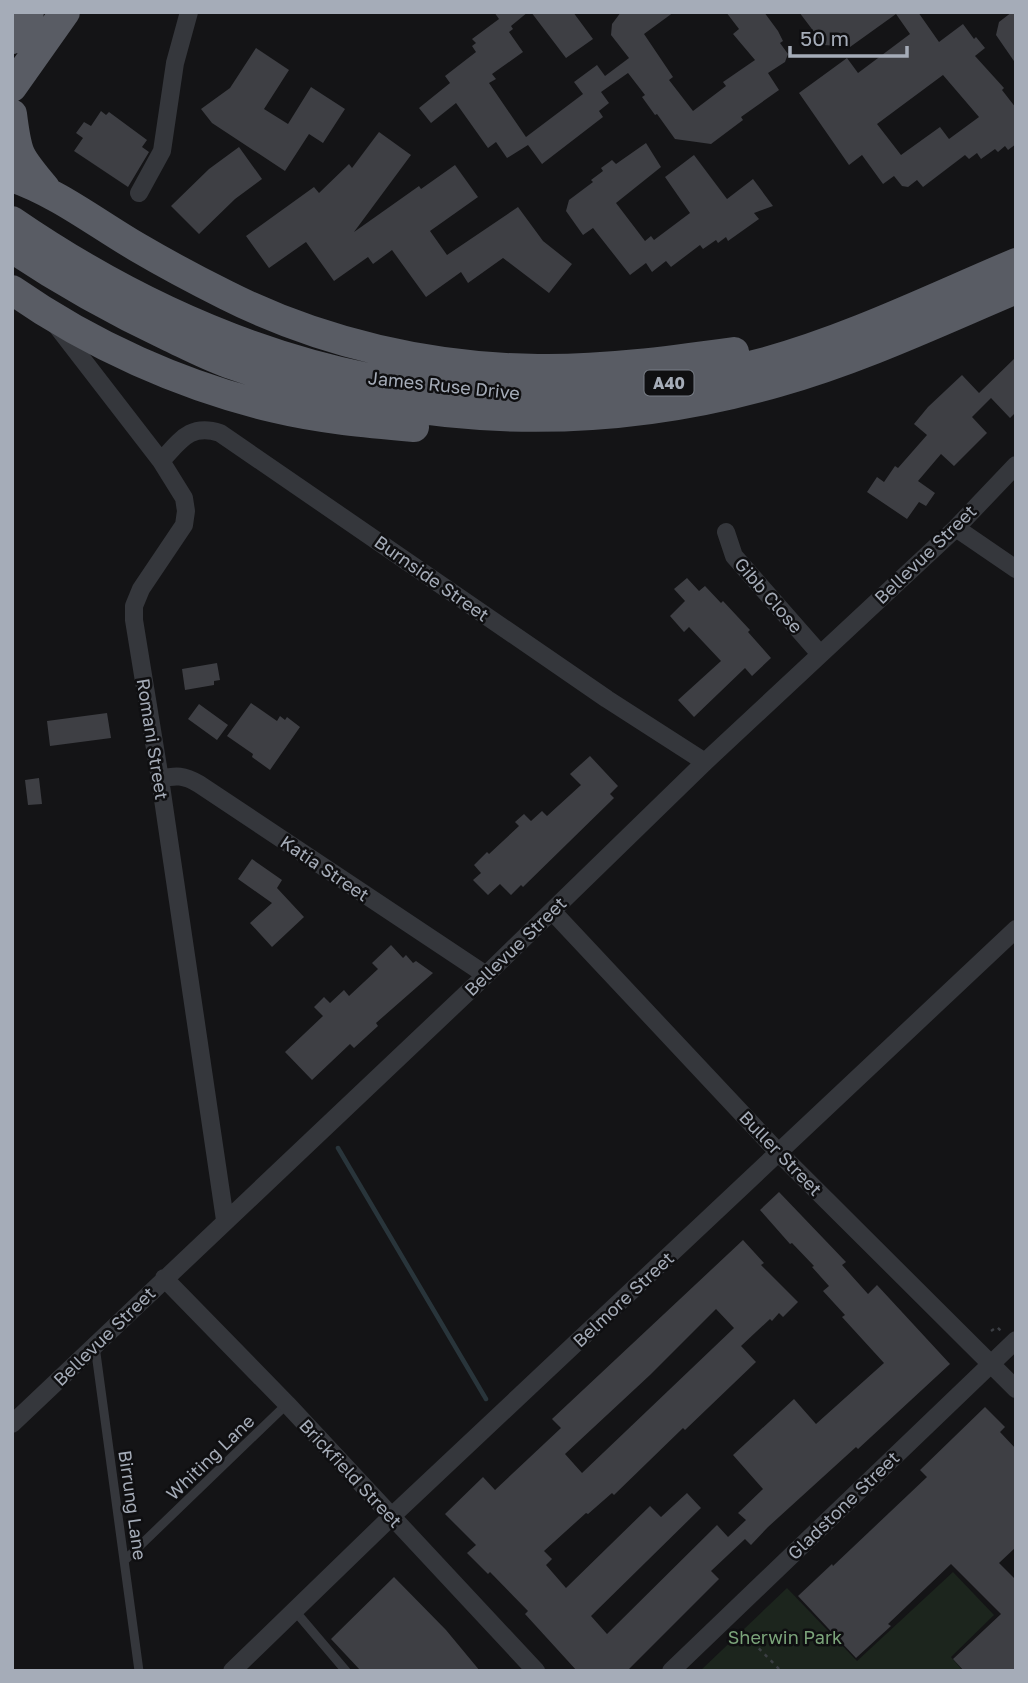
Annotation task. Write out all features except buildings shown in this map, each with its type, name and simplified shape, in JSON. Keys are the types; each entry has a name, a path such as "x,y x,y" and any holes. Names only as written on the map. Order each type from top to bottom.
{"highway":[{"path":"12,38 29,12"},
{"path":"12,86 65,12"},
{"path":"12,114 19,156 47,191"},
{"path":"12,177 47,191 138,248 229,296 270,314 372,349 427,359 537,369 598,367 758,348 806,335 871,325"},
{"name":"James Ruse Drive","path":"12,221 100,277 159,309 259,350 304,364 361,376 430,388 480,393 539,395 651,386 709,376 765,362 871,325 1016,263"},
{"name":"James Ruse Drive","path":"12,248 77,290 125,316 226,362 329,393 422,410 494,417 593,415 677,405 776,383 830,366 1016,289"},
{"path":"12,290 47,315 101,344 159,370 274,408 317,417 374,424 494,432 561,429 595,424 677,405"}],"street":[{"path":"139,193 162,151 175,63 189,12"},
{"name":"Romani Street","path":"47,315 161,461 184,498 184,525 141,589 134,606 134,620 225,1220"},
{"name":"Burnside Street","path":"161,461 186,435 196,430 209,429 220,433 607,699 705,762"},
{"name":"Bellevue Street","path":"12,1424 486,975 705,762 956,528 1016,465"},
{"path":"956,528 1016,569"},
{"name":"Gibb Close","path":"726,532 734,556 820,654"},
{"name":"Katia Street","path":"160,779 177,775 199,784 486,975"},
{"name":"Buller Street","path":"552,911 779,1153 1016,1389"},
{"name":"Belmore Street","path":"232,1671 392,1516 1016,929"},
{"name":"Brickfield Street","path":"164,1278 287,1404 536,1671"},
{"name":"Gladstone Street","path":"671,1671 991,1364 1009,1336"}],"lane":[{"name":"Birrung Lane","path":"95,1344 139,1671"},
{"name":"Whiting Lane","path":"124,1561 287,1404"},
{"path":"295,1611 346,1671"}],"path":[{"path":"991,1331 997,1327 1009,1336"},
{"path":"741,1630 781,1671"}],"green space":[{"name":"Sherwin Park","path":"953,1572 994,1615 951,1657 963,1671 700,1671 787,1588 857,1661"}],"waterway":[{"path":"338,1148 486,1399"}]}
